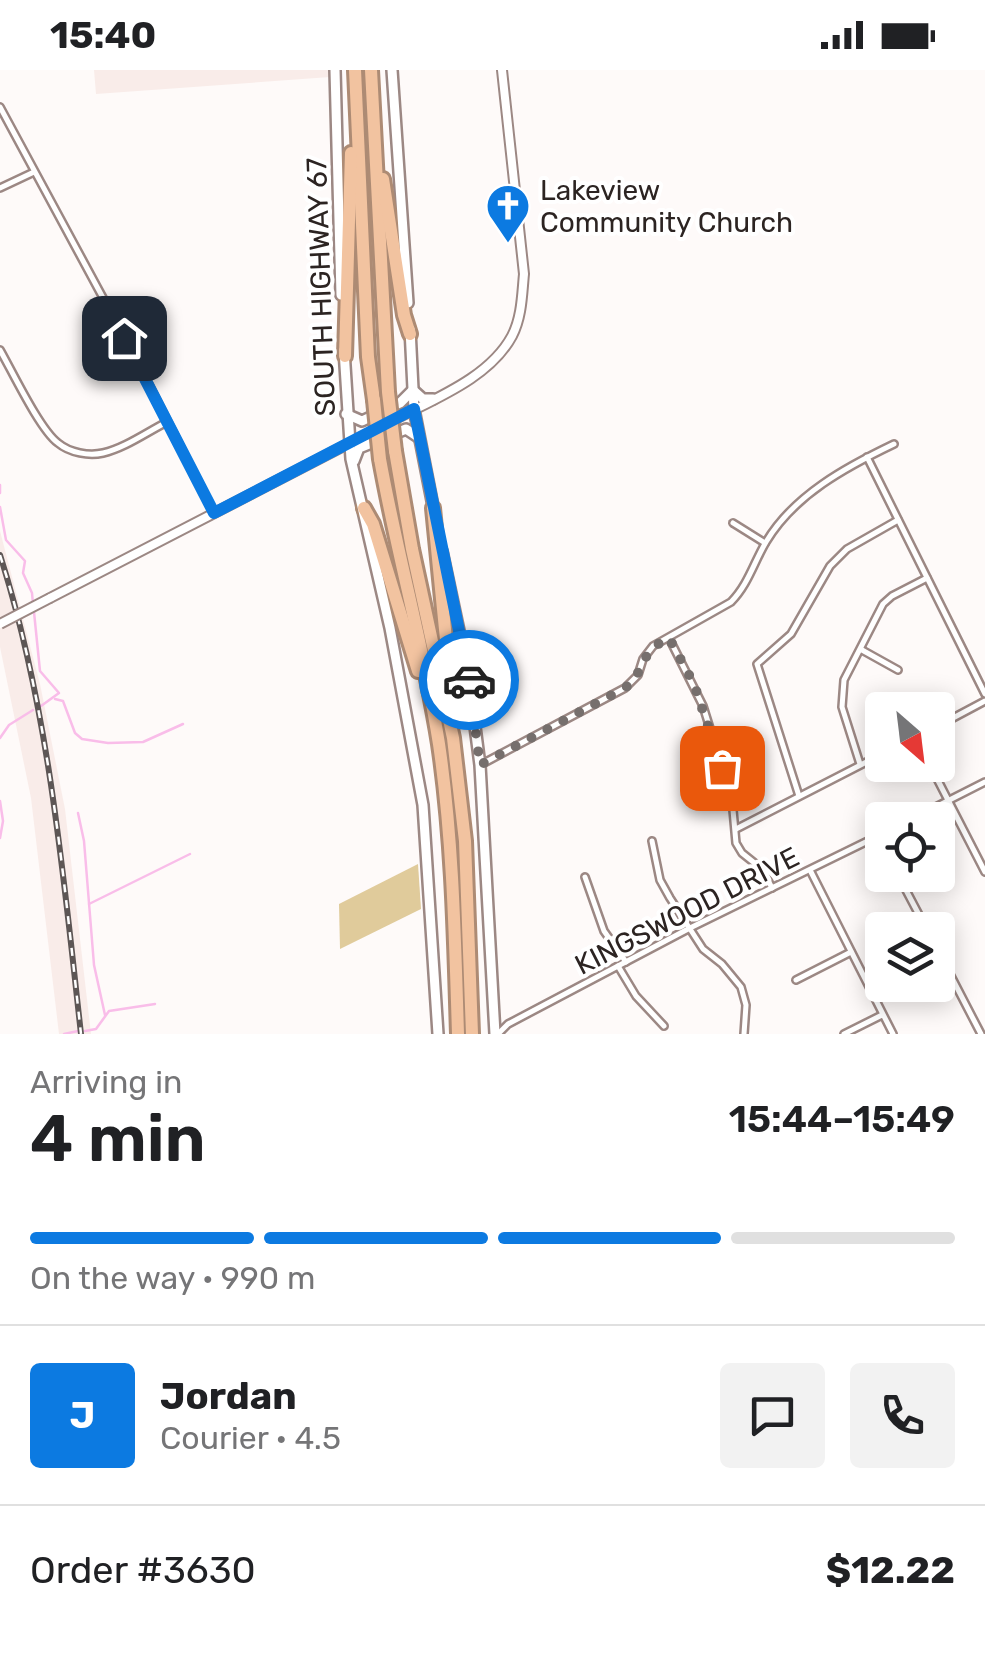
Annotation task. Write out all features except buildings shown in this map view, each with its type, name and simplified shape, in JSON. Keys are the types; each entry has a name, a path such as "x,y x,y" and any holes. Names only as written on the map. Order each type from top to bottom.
{"highway":[{"path":"356,70 368,357 394,542 422,650 439,744 450,856 458,1034"},
{"path":"371,70 376,81 386,197 410,334"},
{"path":"371,70 388,392 412,549 451,722 464,841 472,1034"},
{"path":"344,356 352,103 356,87"},
{"path":"364,508 373,524 439,744"},
{"path":"434,508 451,722"}],"main road":[{"name":"SOUTH HIGHWAY 67","path":"335,70 346,414 423,805 438,1034"},
{"path":"392,70 414,409 468,673 480,765 497,1034"},
{"path":"413,390 423,399 433,399"},
{"path":"346,414 362,421 400,403 413,390"},
{"path":"353,464 359,448 406,429 419,439"}],"street":[{"path":"0,624 433,399 484,368 502,351 514,333 524,274 502,70"},
{"path":"0,106 214,513"},
{"path":"0,188 34,172"},
{"path":"0,350 58,444 87,454 100,454 167,422"},
{"path":"480,765 625,688 638,675 649,649 739,594 765,543 807,495 894,444"},
{"path":"867,457 985,698 955,716"},
{"path":"799,796 757,664 791,634 830,566 847,549 898,520"},
{"path":"733,523 765,543"},
{"path":"860,764 842,707 844,680 883,604 926,578"},
{"path":"669,638 703,706 732,799 739,848 762,869 772,888"},
{"path":"862,650 898,670"},
{"path":"736,830 865,762"},
{"path":"938,782 948,802 985,782"},
{"path":"955,815 985,872"},
{"path":"652,841 660,880 703,949 741,987 746,1005 744,1034"},
{"name":"KINGSWOOD DRIVE","path":"497,1034 508,1024 690,928 865,843"},
{"path":"811,872 892,1034"},
{"path":"585,877 604,930 626,962"},
{"path":"796,980 851,952"},
{"path":"618,966 636,996 664,1026"},
{"path":"955,984 981,1034"},
{"path":"844,1034 882,1015"},
{"path":"494,1020 508,1024"}],"shaded area":[{"path":"94,70 329,70 330,77 96,94"},
{"path":"0,531 40,684 65,809 91,1034 59,1034 31,798 0,647"},
{"path":"418,864 421,909 340,949 339,904"}],"waterway":[{"path":"0,485 0,493"},
{"path":"0,507 6,540 25,561 23,573 33,604"},
{"path":"34,612 40,671 59,693 41,706"},
{"path":"55,699 63,701 75,733 82,739 143,742 183,724"},
{"path":"0,738 9,725 33,710"},
{"path":"0,801 0,838"},
{"path":"78,813 84,841 94,965 105,1015"},
{"path":"89,904 190,854"},
{"path":"85,1031 96,1029 109,1011 155,1004"},
{"path":"64,1034 78,1031"}],"railway":[{"path":"0,555 17,613 42,732 81,1034"}],"way so far":[{"path":"469,680 480,765 625,688 638,675 649,649 669,638 703,706 722,768"}],"place":[{"name":"Lakeview Community Church","path":"508,244"}],"route":[{"path":"124,338 214,513 414,409 469,680"}]}
